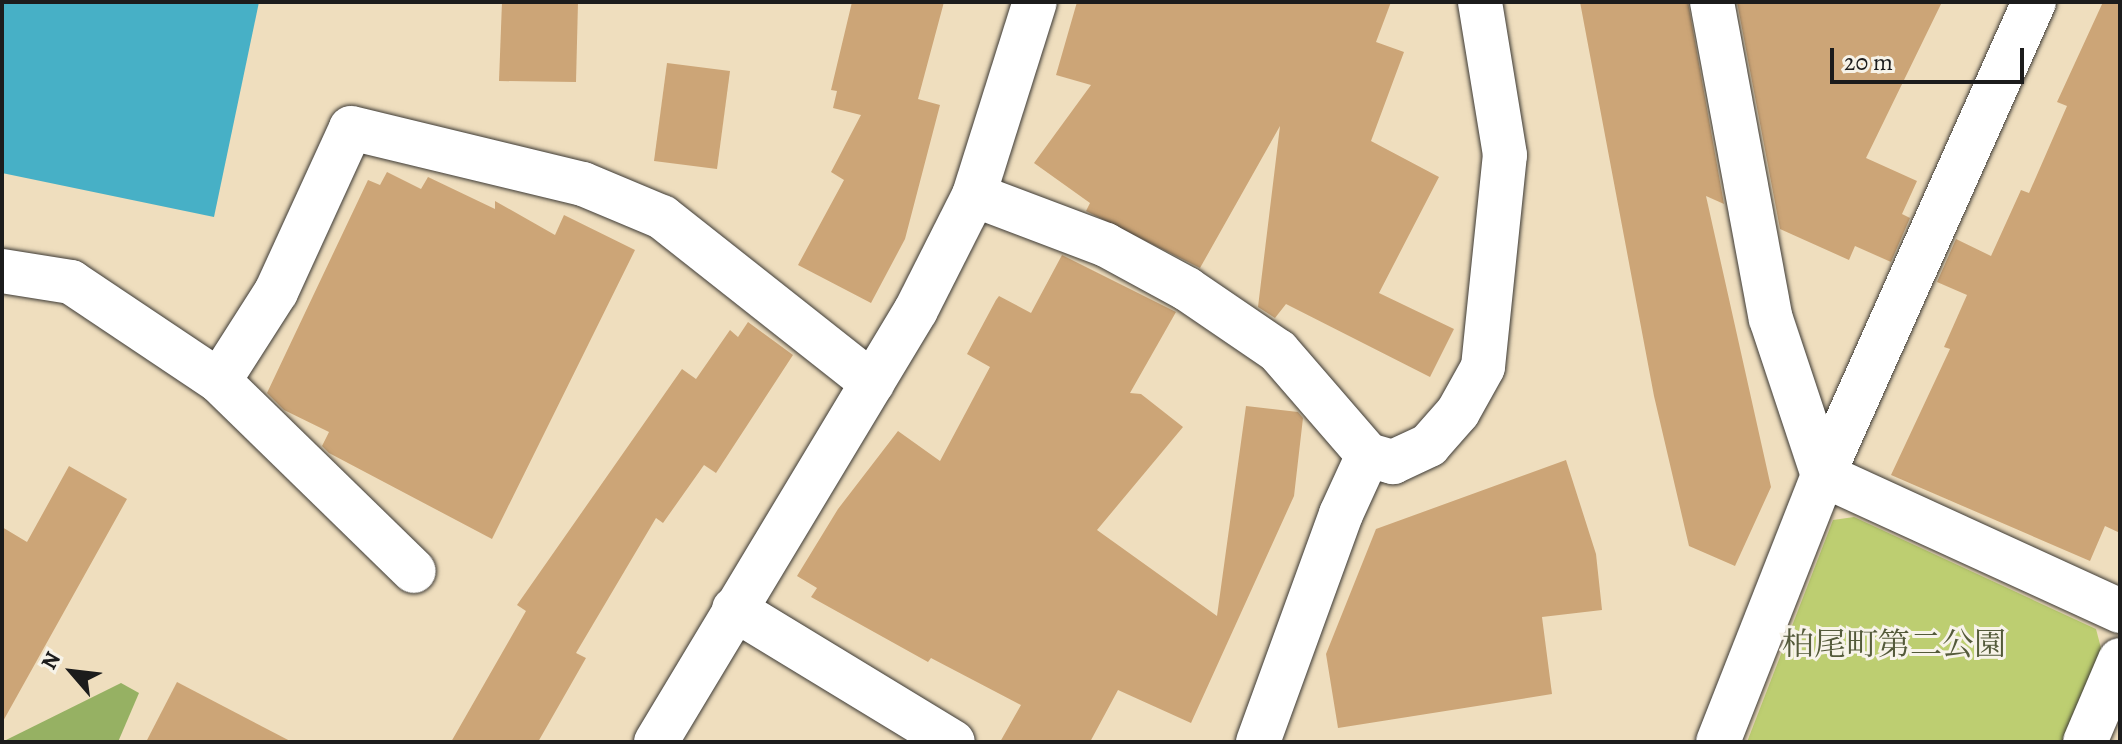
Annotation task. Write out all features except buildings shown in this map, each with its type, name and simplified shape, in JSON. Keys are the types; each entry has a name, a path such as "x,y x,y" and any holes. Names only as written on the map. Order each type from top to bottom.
{"street":[{"path":"656,742 872,383 974,195 1035,2"},
{"path":"974,195 1106,245 1187,289 1278,351 1368,455 1393,462 1429,445 1458,412 1483,367 1505,155 1480,2"},
{"path":"1712,2 1771,319 1823,475 2120,611"},
{"path":"1718,742 1823,475 2034,2"},
{"path":"219,381 276,292 351,128 583,184 662,217 752,284 872,383"},
{"path":"2,271 71,282 219,381 414,571"},
{"path":"1258,742 1341,514 1368,455"},
{"path":"734,609 953,742"},
{"path":"2085,742 2120,660"}],"green space":[{"name":"柏尾町第二公園","path":"1854,517 2096,629 2102,652 2062,742 1747,742 1833,520"},
{"path":"121,683 139,693 118,742 2,742"}],"water":[{"path":"2,2 259,2 214,217 2,173"}]}
